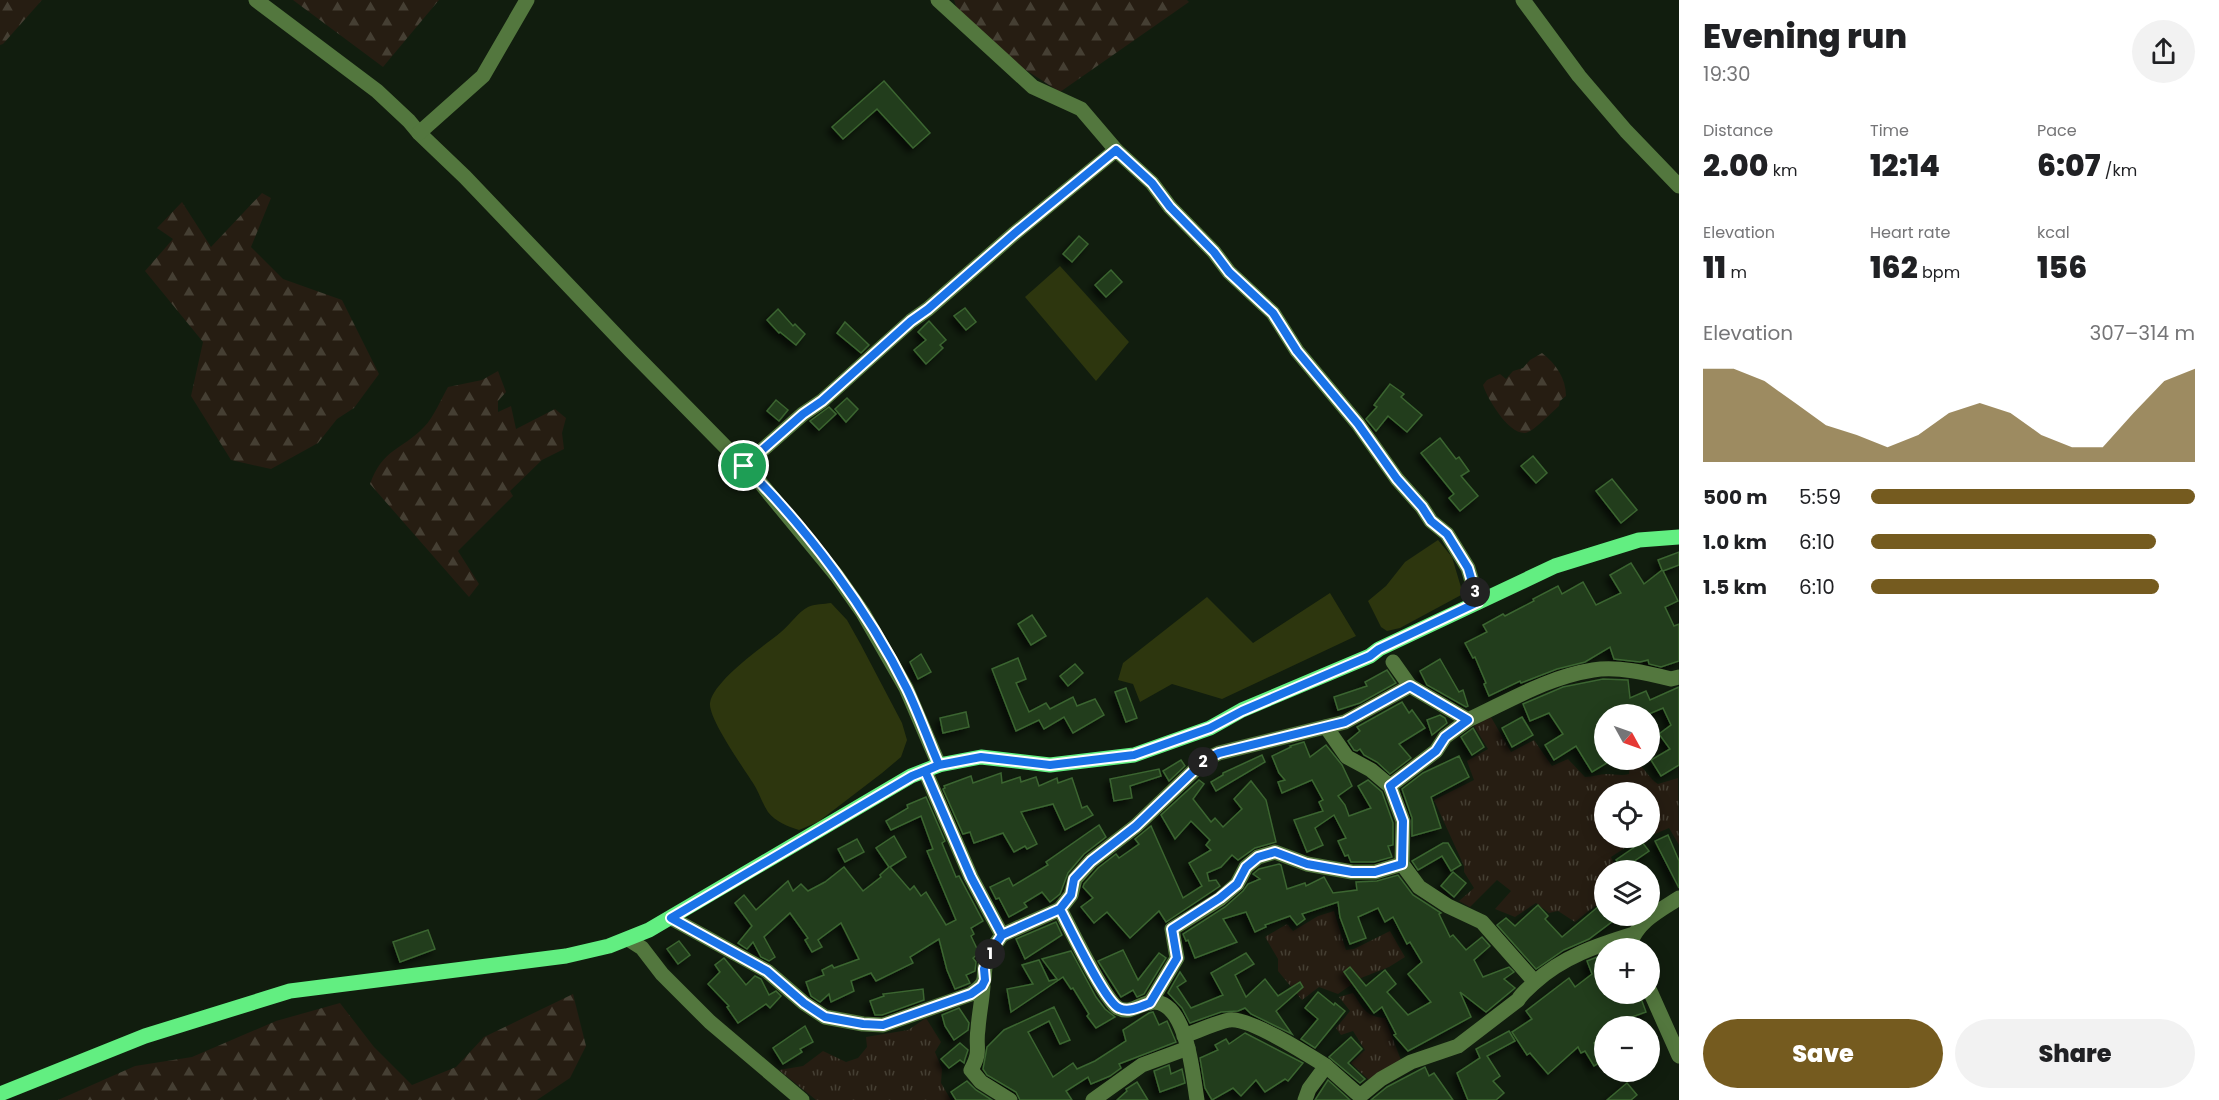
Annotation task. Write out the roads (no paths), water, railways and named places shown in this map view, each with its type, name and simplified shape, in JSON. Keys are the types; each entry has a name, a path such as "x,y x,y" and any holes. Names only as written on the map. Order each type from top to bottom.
{"main road":[{"path":"0,1094 145,1035 290,991 566,956 609,946 671,918 912,776 932,768 981,757 1050,765 1134,755 1210,728 1242,711 1370,656 1379,649 1555,566 1639,540 1679,537"}],"street":[{"path":"256,0 377,91 409,121 744,466 783,509 837,576 863,613 906,688 971,877 1002,935"},
{"path":"419,133 483,76 527,0"},
{"path":"938,0 1033,87 1081,109 1116,150 1152,183 1170,207 1214,252 1229,272 1273,313 1297,351 1358,424 1397,479 1422,507 1431,521 1447,534 1468,568 1478,602"},
{"path":"1523,0 1586,84 1626,131 1679,186"},
{"path":"744,466 803,414 822,401 911,321 1116,150"},
{"path":"1393,662 1410,686 1468,720"},
{"path":"1390,786 1436,751 1445,737 1468,720 1539,684 1595,669 1622,669 1671,679 1679,677"},
{"path":"1010,1100 981,1082 971,1070 979,1056 977,1029 981,1012 982,986 985,980 984,969 988,956 1002,935 1060,909 1071,895 1074,879 1091,861 1136,826 1206,759 1219,753 1345,722 1410,686"},
{"path":"1326,727 1347,757 1371,770 1390,786 1403,821 1402,864 1419,887 1448,906 1482,922 1535,982"},
{"path":"1150,1003 1177,958 1172,929 1220,898 1237,884 1246,867 1258,857 1275,852 1307,864 1352,872 1375,872 1402,864"},
{"path":"1635,938 1648,918 1679,898"},
{"path":"1060,909 1114,1005 1129,1010 1153,1002 1166,1006 1179,1021 1186,1042 1197,1100"},
{"path":"671,918 767,971 804,1003 825,1017 883,1025 971,994 982,986"},
{"path":"628,939 642,948 662,974 710,1022 802,1100"},
{"path":"1093,1100 1142,1065 1230,1020 1243,1022 1287,1043 1326,1066 1362,1098 1381,1079 1411,1062 1458,1046 1518,1000 1544,973 1594,947"},
{"path":"1656,1004 1679,1056"},
{"path":"1304,1096 1326,1066"}]}
